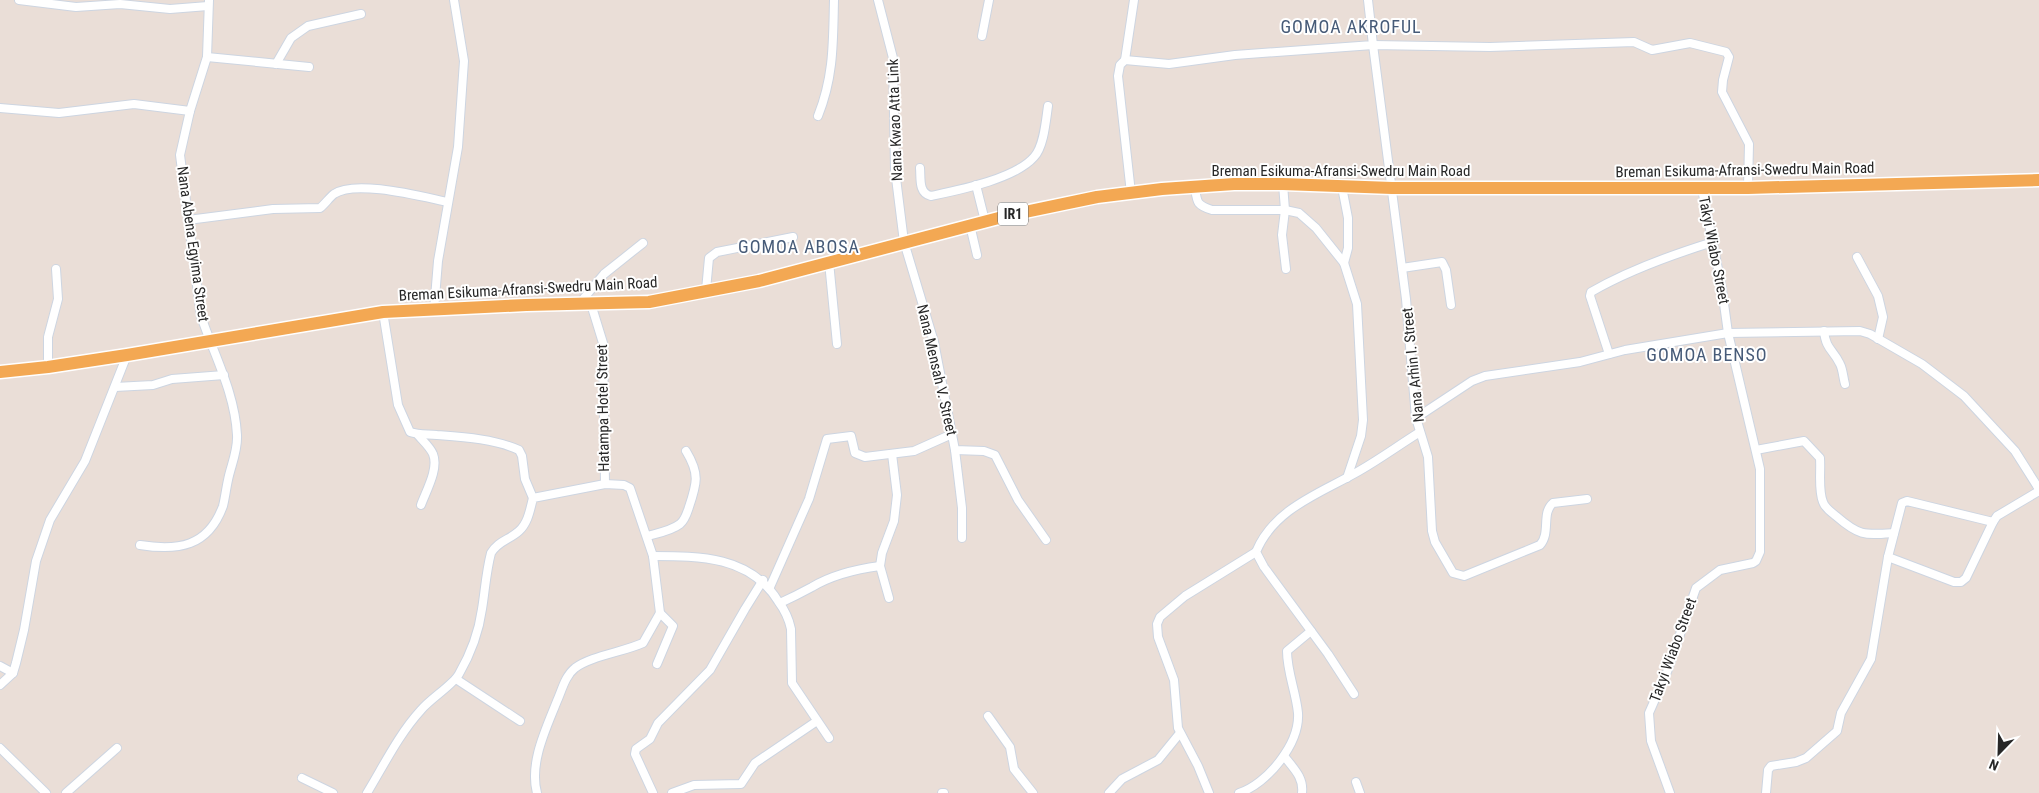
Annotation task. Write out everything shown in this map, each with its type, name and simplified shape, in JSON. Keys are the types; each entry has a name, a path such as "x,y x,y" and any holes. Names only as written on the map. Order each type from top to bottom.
{"main road":[{"name":"Breman Esikuma-Afransi-Swedru Main Road","path":"0,372 128,355 383,312 649,302 759,281 985,221 1072,201 1131,193 1195,187 1284,184 1392,188 1702,189 2039,180"}],"street":[{"path":"19,0 76,7 120,4 170,9 209,3"},
{"path":"434,310 438,261 458,147 464,61 454,0"},
{"path":"818,116 832,69 834,0"},
{"name":"Nana Kwao Atta Link","path":"878,0 893,58 896,127 895,170 904,242"},
{"path":"982,36 989,0"},
{"path":"1131,193 1118,76 1120,65 1125,60 1134,0"},
{"name":"Nana Arhin I. Street","path":"1368,0 1402,268 1416,418 1428,457 1433,537 1456,575 1464,576 1540,545 1545,540 1550,506 1553,502 1587,500"},
{"name":"Nana Abena Egyima Street","path":"140,545 162,548 187,545 206,535 219,516 238,436 220,362 209,341 201,316 180,154 190,111 207,57 209,3"},
{"path":"276,64 291,38 308,26 362,14"},
{"path":"1125,60 1169,64 1235,55 1373,44 1490,47 1634,42 1655,51 1690,43 1726,52 1729,57 1722,92 1749,144 1748,188"},
{"path":"207,57 309,67"},
{"path":"0,108 59,113 134,104 190,111"},
{"path":"920,168 922,190 928,196 986,183 1014,170 1034,158 1044,132 1048,106"},
{"path":"1284,184 1285,210 1282,235 1286,269"},
{"path":"976,185 985,221"},
{"path":"1195,187 1198,203 1202,207 1212,210 1294,211 1303,216 1316,228 1344,263 1357,304 1363,428 1348,478"},
{"path":"1342,187 1348,218 1348,248 1344,263"},
{"path":"188,220 274,209 320,208 334,194 352,188 410,194 448,202"},
{"name":"Takyi Wiabo Street","path":"1670,793 1651,742 1649,713 1667,672 1694,592 1699,585 1716,572 1753,563 1758,557 1761,485 1756,450 1728,333 1702,189"},
{"path":"970,225 977,255"},
{"path":"706,290 709,258 718,252 793,238"},
{"name":"Nana Mensah V. Street","path":"904,242 934,342 955,450 984,451 996,455 1018,500 1046,540"},
{"path":"1609,354 1590,296 1591,292 1640,267 1713,242"},
{"path":"585,304 604,274 643,243"},
{"path":"1857,258 1878,296 1883,317 1878,339"},
{"path":"830,262 836,344"},
{"path":"1402,268 1442,262 1446,270 1451,305"},
{"path":"48,367 48,337 58,299 56,269"},
{"name":"Hatampa Hotel Street","path":"585,304 603,343 605,484"},
{"path":"367,793 407,727 438,693 456,679 473,644 480,619 491,553 495,545 518,532 526,522 532,498 525,479 522,456 519,450 513,447 477,440 418,435 410,432 398,405 383,312"},
{"path":"1824,331 1825,342 1841,366 1845,384"},
{"path":"1416,418 1477,378 1580,362 1609,354 1728,333 1860,331 1878,339 1935,372 1964,396 2015,450 2039,490 2000,514 1993,522 1966,578 1961,582 1954,582 1888,558"},
{"path":"0,685 13,673 24,630 36,561 50,520 85,461 128,355"},
{"path":"115,387 154,385 172,379 224,375"},
{"path":"1209,793 1198,766 1180,733 1176,720 1174,680 1158,637 1157,624 1160,617 1185,596 1256,552 1258,545 1282,515 1348,478 1420,432"},
{"path":"770,587 809,500 827,439 851,436 854,451 861,457 914,451 952,434"},
{"path":"418,435 432,452 435,460 435,468 421,505"},
{"path":"1756,450 1801,441 1806,443 1820,458 1822,497 1826,508 1852,530 1860,533 1868,535 1894,533"},
{"path":"955,450 962,508 962,538"},
{"path":"647,536 673,528 682,523 687,515 697,482 693,464 686,452"},
{"path":"889,598 880,566 882,553 894,521 897,495 892,454"},
{"path":"532,498 605,484 624,485 630,488 653,556 660,613 643,643 578,666 567,676 544,733 534,783 537,793"},
{"path":"1766,793 1768,770 1771,766 1806,758 1837,731 1841,713 1871,660 1888,558 1901,505 1908,501 1993,522"},
{"path":"1256,552 1264,567 1354,694"},
{"path":"653,556 709,558 746,570 763,580 770,587 790,621 792,683 828,738"},
{"path":"780,603 801,594 813,586 856,570 880,566"},
{"path":"653,793 635,754 636,749 650,739 658,723 710,670 763,580"},
{"path":"657,664 673,626 660,613"},
{"path":"1239,793 1253,787 1284,756 1296,728 1298,714 1287,651 1311,631"},
{"path":"0,666 13,673"},
{"path":"456,679 520,720"},
{"path":"988,716 1010,747 1014,769 1033,793"},
{"path":"672,793 694,785 738,789 754,763 817,721"},
{"path":"1108,793 1122,779 1158,760 1180,733"},
{"path":"0,748 46,793"},
{"path":"66,793 117,748"},
{"path":"1284,756 1300,776 1303,786 1302,793"},
{"path":"302,778 333,793"},
{"path":"1356,782 1360,793"}],"district":[{"name":"GOMOA AKROFUL","path":"1351,27"},
{"name":"GOMOA ABOSA","path":"799,247"},
{"name":"GOMOA BENSO","path":"1707,355"}]}
